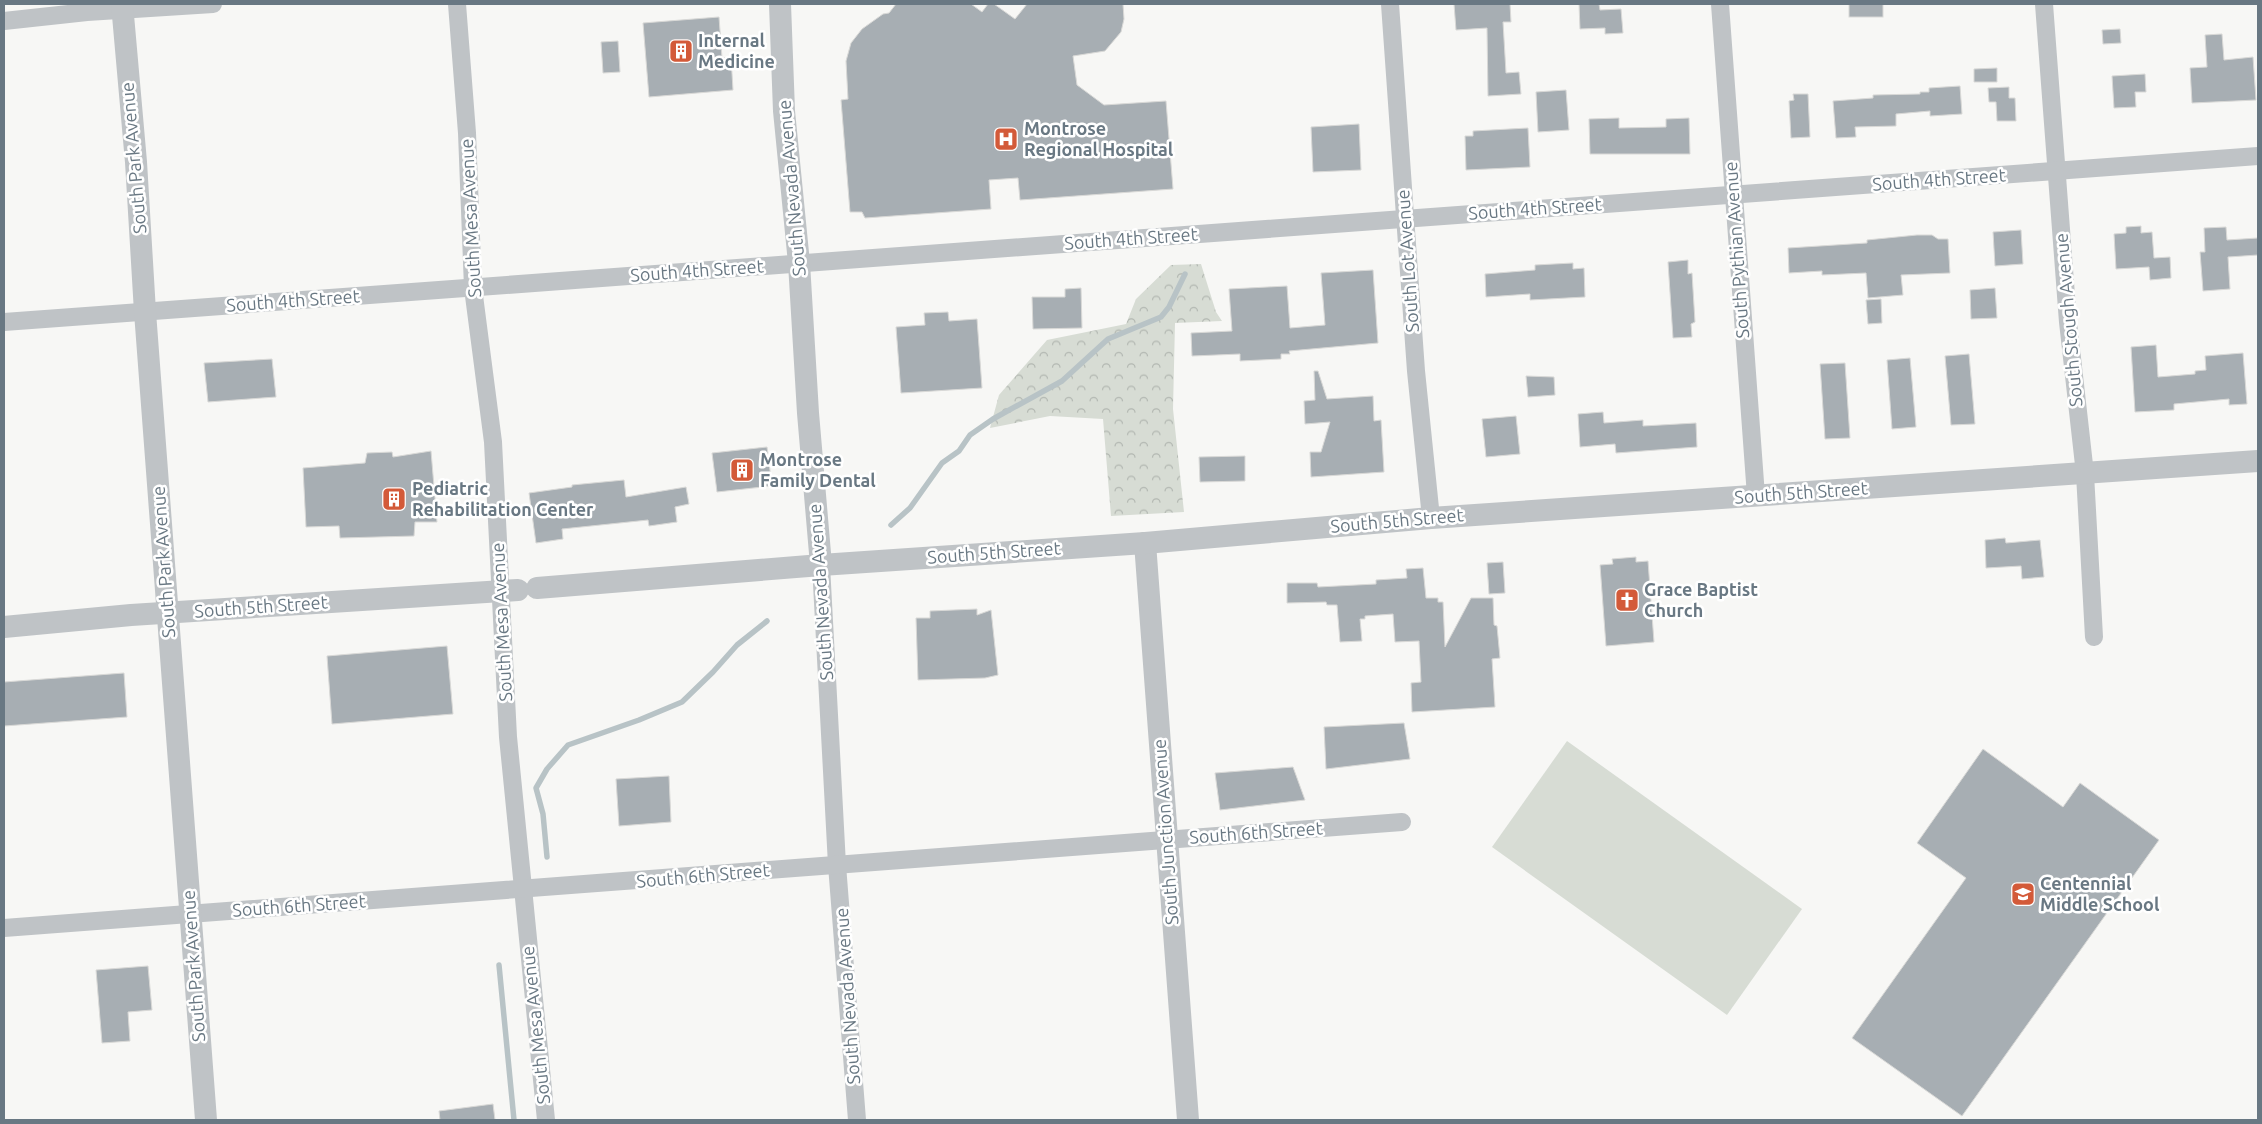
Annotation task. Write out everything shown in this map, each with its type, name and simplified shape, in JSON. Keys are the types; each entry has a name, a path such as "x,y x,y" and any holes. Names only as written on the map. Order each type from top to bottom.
{"street":[{"path":"4,20 122,6 213,4"},
{"name":"South Mesa Avenue","path":"457,4 467,133 473,288 492,442 518,590 508,737 546,1120"},
{"name":"South Nevada Avenue","path":"780,4 784,111 799,264 808,413 821,565 837,865 857,1120"},
{"name":"South Lot Avenue","path":"1390,4 1416,371 1431,518"},
{"name":"South Pythian Avenue","path":"1720,4 1756,496"},
{"name":"South Stough Avenue","path":"2044,4 2068,322 2085,474 2094,637"},
{"name":"South Park Avenue","path":"122,6 136,162 145,312 206,1120"},
{"name":"South 4th Street","path":"4,322 2258,156"},
{"name":"South 5th Street","path":"4,626 518,590 821,565 1145,543 1431,518 2258,461"},
{"name":"South Junction Avenue","path":"1145,543 1188,1120"},
{"name":"South 6th Street","path":"4,928 1402,822"}],"green space":[{"path":"1201,264 1216,312 1222,321 1175,323 1173,409 1184,512 1111,516 1103,419 1050,416 990,428 999,395 1047,340 1126,324 1136,299 1171,265"},
{"path":"1567,741 1802,909 1727,1015 1492,847"}],"building":[{"name":"Montrose Regional Hospital","path":"896,4 971,4 982,12 988,4 994,4 1015,19 1027,4 1123,4 1124,19 1121,32 1105,51 1073,56 1077,85 1104,105 1166,101 1173,189 1020,200 1018,178 989,180 991,209 865,218 862,212 850,212 841,100 848,99 846,61 851,43 862,29 883,14 889,13"},
{"path":"1454,4 1510,4 1511,22 1503,22 1506,73 1519,72 1521,94 1488,96 1487,28 1456,30"},
{"path":"1579,4 1599,4 1600,10 1621,9 1623,33 1605,34 1605,28 1580,29"},
{"path":"1849,4 1883,4 1883,17 1849,17"},
{"name":"Internal Medicine","path":"719,17 722,58 731,57 733,90 649,97 643,23"},
{"path":"2120,29 2121,43 2103,44 2102,30"},
{"path":"2222,34 2224,60 2253,57 2256,100 2192,103 2190,68 2207,67 2205,35"},
{"path":"618,41 620,72 603,73 601,42"},
{"path":"1997,68 1997,82 1974,82 1974,69"},
{"path":"2145,74 2146,92 2135,92 2136,107 2114,108 2112,76"},
{"path":"1960,86 1962,114 1930,116 1930,111 1896,114 1896,126 1855,127 1856,137 1836,138 1833,101 1873,98 1873,95 1920,94 1920,92 1929,92 1929,88"},
{"path":"2009,87 2009,98 2015,98 2016,121 1997,121 1996,102 1989,102 1988,88"},
{"path":"1566,90 1569,130 1538,132 1536,92"},
{"path":"1793,94 1808,94 1810,137 1791,138 1789,101 1794,100"},
{"path":"1619,118 1619,128 1666,127 1666,119 1689,118 1690,154 1590,154 1589,119"},
{"path":"1359,124 1361,170 1313,172 1311,127"},
{"path":"1528,128 1530,167 1466,170 1465,136 1473,136 1473,131"},
{"path":"2141,226 2141,233 2152,232 2154,258 2170,257 2171,278 2150,280 2149,267 2116,269 2114,234 2126,233 2126,227"},
{"path":"2226,227 2227,240 2258,238 2258,255 2228,257 2230,289 2203,291 2200,252 2205,252 2204,228"},
{"path":"2021,230 2023,264 1995,266 1993,232"},
{"path":"1932,235 1938,239 1948,239 1950,273 1901,275 1903,295 1868,298 1866,273 1822,275 1822,271 1789,273 1788,248 1867,243 1867,240"},
{"path":"1688,260 1688,274 1692,273 1695,322 1691,324 1692,337 1673,338 1668,262"},
{"path":"1573,263 1573,269 1584,268 1585,297 1530,300 1530,294 1486,297 1485,274 1535,270 1535,265"},
{"path":"1373,270 1378,343 1289,351 1290,354 1281,354 1281,359 1240,361 1240,354 1192,356 1191,333 1232,331 1229,289 1287,286 1290,328 1325,325 1321,273"},
{"path":"1081,288 1082,328 1033,329 1032,297 1065,297 1065,289"},
{"path":"1995,288 1997,318 1971,319 1970,290"},
{"path":"1881,299 1882,323 1868,324 1866,300"},
{"path":"948,312 949,321 977,319 982,388 901,393 896,327 925,325 924,313"},
{"path":"2156,345 2158,377 2195,374 2195,371 2206,370 2205,356 2243,353 2247,404 2229,405 2229,399 2174,404 2174,410 2135,412 2131,347"},
{"path":"1969,354 1975,424 1951,425 1945,356"},
{"path":"1910,358 1916,427 1892,429 1887,360"},
{"path":"272,359 276,397 208,402 204,363"},
{"path":"1845,363 1850,438 1825,439 1820,364"},
{"path":"1314,371 1318,371 1327,399 1373,396 1374,421 1381,420 1384,472 1311,477 1310,452 1321,452 1330,422 1305,424 1304,401 1315,400"},
{"path":"1526,376 1554,377 1555,395 1528,397"},
{"path":"1603,412 1604,423 1643,420 1643,426 1696,423 1697,447 1616,453 1615,444 1580,447 1578,414"},
{"path":"1516,416 1520,454 1486,457 1482,419"},
{"name":"Montrose Family Dental","path":"767,447 772,486 717,492 712,453"},
{"name":"Pediatric Rehabilitation Center","path":"431,451 437,522 415,522 414,536 340,538 339,526 306,527 303,468 365,463 367,453 392,452 393,457"},
{"path":"1245,456 1245,481 1200,482 1199,457"},
{"path":"624,480 626,497 686,487 689,504 675,507 677,522 649,526 648,520 562,529 563,539 536,543 529,493 572,487 572,485"},
{"path":"2005,538 2006,543 2040,540 2044,577 2022,579 2021,566 1986,568 1985,540"},
{"name":"Grace Baptist Church","path":"1636,557 1636,562 1648,561 1654,642 1606,646 1600,565 1613,564 1612,559"},
{"path":"1503,562 1505,593 1489,594 1487,563"},
{"path":"1423,568 1426,598 1438,598 1438,602 1443,602 1445,647 1471,598 1493,598 1494,625 1497,626 1500,658 1492,659 1495,707 1412,712 1411,683 1421,682 1419,641 1395,642 1393,614 1365,616 1365,619 1360,619 1362,641 1340,642 1337,605 1327,605 1326,602 1287,603 1287,583 1317,583 1318,587 1376,584 1376,580 1407,578 1406,569"},
{"path":"977,609 977,615 991,610 998,675 985,678 918,680 916,618 930,618 930,611"},
{"path":"447,646 453,714 332,724 327,656"},
{"path":"124,673 127,717 4,726 4,682"},
{"path":"1404,723 1410,759 1326,769 1324,727"},
{"path":"1983,749 2063,807 2080,783 2159,840 1962,1116 1852,1038 1966,878 1917,843"},
{"path":"1293,767 1305,800 1220,810 1215,773"},
{"path":"669,776 671,822 619,826 616,779"},
{"path":"148,966 152,1010 128,1012 130,1041 102,1043 96,970"},
{"path":"493,1104 495,1120 440,1120 439,1111"}],"waterway":[{"path":"891,525 910,508 942,463 959,451 970,435 993,419 1062,381 1108,339 1161,317 1169,307 1185,274"},
{"path":"547,857 543,814 536,788 547,769 568,745 639,720 682,702 737,645 767,621"},
{"path":"499,965 514,1120"}],"place":[{"name":"Internal Medicine","path":"681,51"},
{"name":"Montrose Regional Hospital","path":"1006,139"},
{"name":"Montrose Family Dental","path":"742,470"},
{"name":"Pediatric Rehabilitation Center","path":"394,499"},
{"name":"Grace Baptist Church","path":"1627,600"},
{"name":"Centennial Middle School","path":"2023,894"}]}
